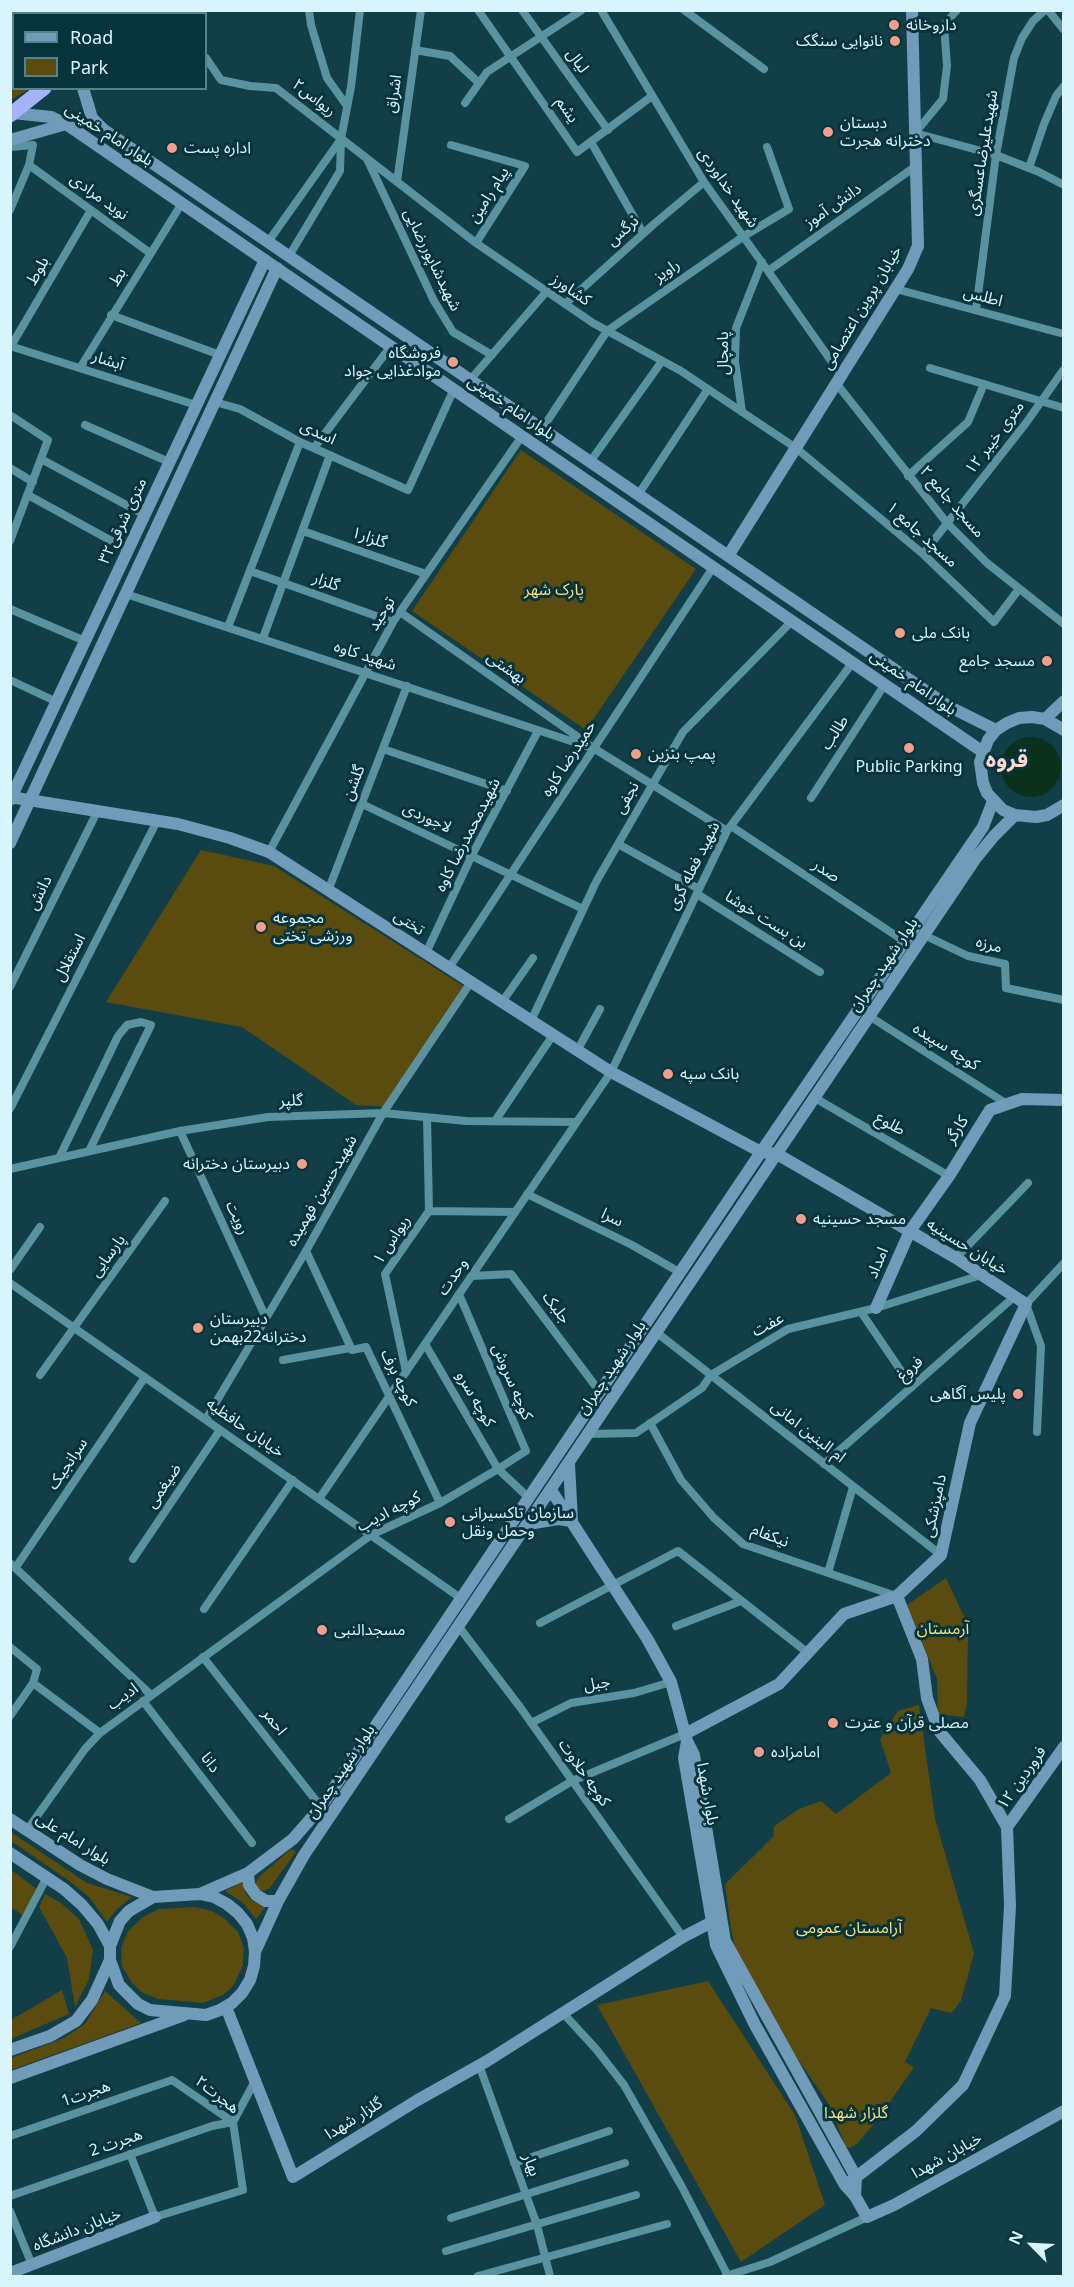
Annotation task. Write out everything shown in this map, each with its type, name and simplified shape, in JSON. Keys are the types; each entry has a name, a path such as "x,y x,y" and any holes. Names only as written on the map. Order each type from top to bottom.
{"highway":[{"path":"12,114 42,90"}],"main road":[{"name":"خیابان پروین اعتصامی","path":"728,556 896,289 918,246 912,10"},
{"name":"بلوار امام خمینی","path":"83,90 92,118 104,130 948,706 996,730"},
{"name":"بلوار امام خمینی","path":"12,114 51,117 66,124 983,752"},
{"path":"10,140 66,124"},
{"path":"159,188 169,174"},
{"name":"متری شرقی۳۲","path":"11,798 265,260"},
{"name":"متری شرقی۳۲","path":"10,843 277,268"},
{"path":"196,405 215,402"},
{"path":"871,674 880,660"},
{"path":"1045,719 1064,701"},
{"path":"1064,730 1045,719 1019,718 996,730 988,740 980,762 983,783 993,801 1003,810 1015,815 1036,817 1047,815 1064,805"},
{"name":"تختی","path":"11,798 157,821 230,838 268,852 611,1072 761,1152"},
{"name":"بلوار شهید چمران","path":"200,1894 248,1873 292,1839 321,1807 761,1152 983,827 993,801"},
{"name":"بلوار شهید چمران","path":"255,1952 278,1901 304,1855 976,858 1015,815"},
{"name":"کارگر","path":"910,1231 949,1176 990,1110 1022,1099 1064,1100"},
{"path":"761,1152 777,1154"},
{"name":"خیابان حسینیه","path":"777,1154 956,1258 1020,1300"},
{"name":"امداد","path":"876,1308 910,1231"},
{"name":"دامپزشکی","path":"686,1738 779,1684 844,1614 897,1596 941,1555 970,1423 1020,1300"},
{"path":"646,1323 656,1332"},
{"path":"569,1463 572,1521"},
{"path":"551,1490 648,1640 671,1682 686,1738"},
{"path":"528,1524 558,1519 572,1521"},
{"path":"867,2217 855,2196 845,2185 916,2131 963,2085 1005,1996 1010,1906 1007,1827 980,1780 939,1731 927,1698 922,1659 897,1596"},
{"name":"بلوار شهدا","path":"686,1738 684,1758 716,1945 746,2007 845,2185"},
{"name":"بلوار شهدا","path":"686,1738 694,1755 725,1941 856,2177"},
{"name":"۱۲ فروردین","path":"1007,1827 1064,1747"},
{"name":"بلوار امام علی","path":"10,1819 80,1865 153,1898"},
{"path":"10,1853 47,1877 82,1905 98,1924 110,1946"},
{"path":"248,1873 249,1885 256,1895 266,1901 278,1901"},
{"path":"200,1894 214,1897 227,1904 238,1913 250,1931 255,1952 250,1980 242,1992 226,2007 206,2015 150,2010 138,2004 119,1985 110,1960 110,1946 120,1921 140,1903 153,1898 200,1894"},
{"name":"گلزار شهدا","path":"226,2007 293,2176 479,2065 683,1937 712,1922"},
{"path":"10,2050 50,2036 76,2021 92,2000 110,1960"},
{"path":"10,2078 188,2013"},
{"name":"خیابان شهدا","path":"867,2217 894,2205 1064,2111"},
{"path":"855,2196 856,2177"},
{"name":"خیابان دانشگاه","path":"10,2273 155,2217"}],"street":[{"path":"309,10 311,25 327,78 347,106"},
{"path":"289,256 340,171 341,139 360,10"},
{"name":"اشراق","path":"397,182 421,10"},
{"name":"یشم","path":"478,10 577,152 591,142"},
{"name":"لیال","path":"522,10 608,130"},
{"path":"465,104 487,72 582,10"},
{"name":"شهید خداوردی","path":"601,10 704,182 768,270 839,379"},
{"path":"607,20 612,10"},
{"path":"684,10 764,69"},
{"path":"957,10 945,25 947,66 943,99 915,133 996,155 1064,184"},
{"path":"1047,10 1064,30"},
{"name":"شهیدعلیرضاعسگری","path":"976,310 996,155 1014,58 1022,38 1033,21 1047,10"},
{"path":"415,50 450,56 479,83"},
{"name":"ریواس۲","path":"207,59 221,80 276,88 341,139"},
{"path":"1029,168 1044,124 1056,96 1064,86"},
{"path":"643,233 591,142 651,96"},
{"path":"268,242 341,139"},
{"name":"کشاورز","path":"341,139 476,243 565,304 708,389 796,448"},
{"name":"پیام رامین","path":"451,145 525,166 476,243"},
{"path":"10,147 33,146 29,165 10,210"},
{"name":"راویز","path":"607,331 744,236 789,209 767,147"},
{"name":"شهیدشاپوررضایی","path":"367,158 434,301 453,333 492,355"},
{"name":"نوید مرادی","path":"29,165 150,253"},
{"name":"دانش آموز","path":"768,270 916,166"},
{"name":"نرگس","path":"565,304 643,233 704,182"},
{"name":"بط","path":"80,368 182,203"},
{"name":"بلوط","path":"11,346 91,210"},
{"name":"پامچال","path":"742,412 735,361 736,328 762,262"},
{"name":"اطلس","path":"896,289 1064,334"},
{"path":"470,380 547,291"},
{"path":"111,315 220,355"},
{"path":"542,429 607,331"},
{"name":"آبشار","path":"11,346 196,405"},
{"path":"314,448 391,346"},
{"path":"590,462 662,361"},
{"path":"930,368 1064,408"},
{"name":"۱۲ متری خیبر","path":"923,554 1064,369"},
{"name":"مسجد جامع ۲","path":"839,379 908,476 947,523 987,563 1064,624"},
{"path":"908,476 968,422 984,384"},
{"name":"اسدی","path":"215,402 240,409 300,442 408,490 454,389"},
{"path":"638,495 708,389"},
{"path":"10,415 48,440 10,541"},
{"path":"85,425 169,462"},
{"name":"توحید","path":"268,852 393,622 522,436"},
{"path":"228,627 300,442"},
{"name":"مسجد جامع ۱","path":"796,448 923,554 994,622 1019,589"},
{"path":"263,638 330,455"},
{"path":"41,459 145,514"},
{"path":"10,468 33,482"},
{"path":"28,495 128,550"},
{"name":"گلزار۱","path":"303,531 426,574"},
{"name":"حمیدرضا کاوه","path":"449,968 714,566"},
{"name":"گلزار","path":"250,571 393,622"},
{"name":"شهید کاوه","path":"126,594 595,749"},
{"path":"10,609 86,641"},
{"name":"بهشتی","path":"400,612 595,749"},
{"name":"نجفی","path":"531,1021 583,909 652,783 683,732 792,620"},
{"name":"شهید فعله گری","path":"611,1072 729,829 853,662"},
{"path":"10,680 57,702"},
{"name":"طالب","path":"811,798 885,684"},
{"name":"گلشن","path":"328,891 407,686"},
{"name":"شهیدمحمدرضا کاوه","path":"426,953 472,855 538,731"},
{"path":"383,749 507,791"},
{"name":"صدر","path":"595,749 729,829 904,941"},
{"name":"لاجوردی","path":"362,804 512,873 583,909"},
{"name":"دانش","path":"10,987 97,812"},
{"name":"استقلال","path":"10,1109 157,821"},
{"name":"بن بست خوشا","path":"618,844 698,892 820,972"},
{"name":"مرزه","path":"924,935 968,956 1005,963 1006,988 1064,1000"},
{"path":"502,1002 533,958"},
{"name":"شهیدحسین فهمیده","path":"206,1419 306,1251 383,1113 471,982"},
{"path":"577,1051 600,1009"},
{"name":"کوچه سپیده","path":"870,1016 1007,1104"},
{"path":"59,1158 118,1036 127,1025 141,1022 151,1025 89,1151"},
{"path":"495,1121 553,1035"},
{"name":"وحدت","path":"320,1499 611,1072"},
{"name":"طلوع","path":"815,1098 949,1176"},
{"name":"گلپر","path":"10,1169 180,1131 268,1117 383,1113 427,1118 576,1122"},
{"path":"427,1118 429,1211"},
{"name":"رویت","path":"180,1131 266,1318"},
{"path":"956,1258 1028,1183"},
{"name":"سرا","path":"527,1194 632,1245 681,1273"},
{"name":"پارسایی","path":"40,1375 165,1201"},
{"name":"ریواس ۱","path":"406,1372 385,1274 429,1211 515,1212"},
{"path":"10,1270 40,1227"},
{"path":"283,1360 351,1348 306,1251"},
{"name":"فروغ","path":"824,1464 912,1387 1064,1263"},
{"name":"جلبک","path":"472,1276 511,1274 600,1392"},
{"name":"عفت","path":"588,1434 636,1433 702,1388 711,1375 788,1329 876,1308 981,1275"},
{"name":"خیابان حافظیه","path":"10,1283 462,1599"},
{"name":"کوچه سروش","path":"459,1294 525,1450 498,1469"},
{"path":"1020,1300 1041,1346 1037,1432"},
{"path":"861,1312 912,1387"},
{"name":"ام البنین امانی","path":"656,1332 941,1555"},
{"name":"کوچه سرو","path":"425,1344 498,1469"},
{"name":"کوچه برف","path":"351,1348 352,1350 366,1347 440,1503"},
{"name":"سرانجیک","path":"13,1565 146,1377"},
{"name":"نیکفام","path":"650,1423 681,1480 714,1518 743,1544 897,1596"},
{"name":"ضیغمی","path":"133,1560 220,1430"},
{"path":"498,1469 529,1498"},
{"name":"کوچه ادیب","path":"262,1612 371,1535 440,1503 498,1469"},
{"path":"204,1610 293,1480"},
{"path":"828,1573 853,1487"},
{"path":"540,1623 678,1551 808,1653"},
{"name":"دانا","path":"13,1565 147,1698 252,1843"},
{"path":"676,1626 741,1601"},
{"name":"ادیب","path":"27,1830 85,1749 100,1733 262,1612"},
{"name":"کوچه حلاوت","path":"459,1627 531,1723 683,1937"},
{"path":"10,1647 37,1669 33,1683 10,1716"},
{"name":"احمر","path":"203,1656 321,1807"},
{"name":"جبل","path":"531,1723 571,1703 633,1694 671,1682"},
{"path":"33,1683 100,1733"},
{"path":"509,1819 572,1781 686,1738"},
{"path":"10,1947 47,1877"},
{"path":"563,2013 596,2049 624,2085 682,2187 727,2276 770,2262 867,2217"},
{"name":"بهار","path":"479,2065 537,2225 550,2277"},
{"name":"هجرت۲","path":"155,2217 243,2190 233,2122 172,2080"},
{"name":"هجرت1","path":"10,2136 172,2080"},
{"path":"233,2122 255,2081"},
{"name":"هجرت 2","path":"10,2196 212,2126 233,2122"},
{"path":"514,2163 609,2131"},
{"path":"130,2154 155,2217"},
{"path":"451,2218 625,2163"},
{"path":"446,2251 636,2195"},
{"path":"10,2211 32,2265"},
{"path":"478,2277 667,2224"}],"green space":[{"path":"12,31 12,90 27,90 11,100 10,33"},
{"name":"پارک شهر","path":"521,450 696,569 586,730 412,611"},
{"name":"مجموعه ورزشی تختی","path":"201,850 274,866 465,987 390,1107 356,1105 242,1027 106,1002"},
{"name":"آرمستان","path":"946,1578 968,1625 967,1702 964,1717 938,1714 937,1679 907,1605"},
{"name":"آرامستان عمومی","path":"919,1705 935,1819 974,1953 961,2001 951,2013 931,2008 905,2062 914,2067 878,2119 857,2144 850,2148 845,2146 830,2106 758,2001 741,1972 731,1930 725,1884 773,1837 774,1826 799,1809 821,1801 836,1814 891,1773 880,1739 898,1711"},
{"path":"11,1832 87,1883 132,1897 117,1909 107,1922 89,1897 11,1841"},
{"path":"291,1849 296,1852 269,1889 258,1890 255,1883 260,1876"},
{"path":"10,1869 37,1889 25,1917 11,1907"},
{"path":"243,1882 246,1894 253,1902 267,1905 256,1919 243,1903 225,1891"},
{"path":"45,1894 61,1903 79,1919 93,1950 89,1979 75,2007 67,1958 39,1907"},
{"path":"195,1907 212,1911 224,1918 238,1932 244,1948 243,1965 234,1985 223,1995 203,2003 159,1999 143,1993 131,1982 122,1966 121,1948 128,1931 143,1917 159,1909"},
{"path":"708,1981 795,2115 825,2205 741,2262 597,2005"},
{"path":"62,1990 69,2014 11,2039 11,2020"},
{"path":"105,1991 141,2023 11,2070 11,2058 64,2038 85,2024"}],"shaded area":[{"path":"1031,737 1043,739 1056,750 1061,767 1059,779 1048,792 1031,797 1019,795 1006,784 1001,767 1003,755 1014,742"}],"place":[{"name":"داروخانه","path":"894,25"},
{"name":"نانوایی سنگک","path":"895,41"},
{"name":"دبستان دخترانه هجرت","path":"828,132"},
{"name":"اداره پست","path":"172,148"},
{"name":"فروشگاه موادغذایی جواد","path":"453,362"},
{"name":"بانک ملی","path":"900,633"},
{"name":"مسجد جامع","path":"1047,661"},
{"name":"Public Parking","path":"909,748"},
{"name":"پمپ بنزین","path":"636,754"},
{"name":"مجموعه ورزشی تختی","path":"261,927"},
{"name":"بانک سپه","path":"668,1074"},
{"name":"دبیرستان دخترانه","path":"302,1164"},
{"name":"مسجد حسینیه","path":"801,1219"},
{"name":"دبیرستان دخترانه22بهمن","path":"198,1328"},
{"name":"پلیس آگاهی","path":"1018,1394"},
{"name":"سازمان تاکسیرانی وحمل ونقل","path":"450,1522"},
{"name":"مسجدالنبی","path":"322,1630"},
{"name":"مصلی قرآن و عترت","path":"833,1723"},
{"name":"امامزاده","path":"759,1752"}],"district":[{"name":"قروه","path":"1007,761"}]}
